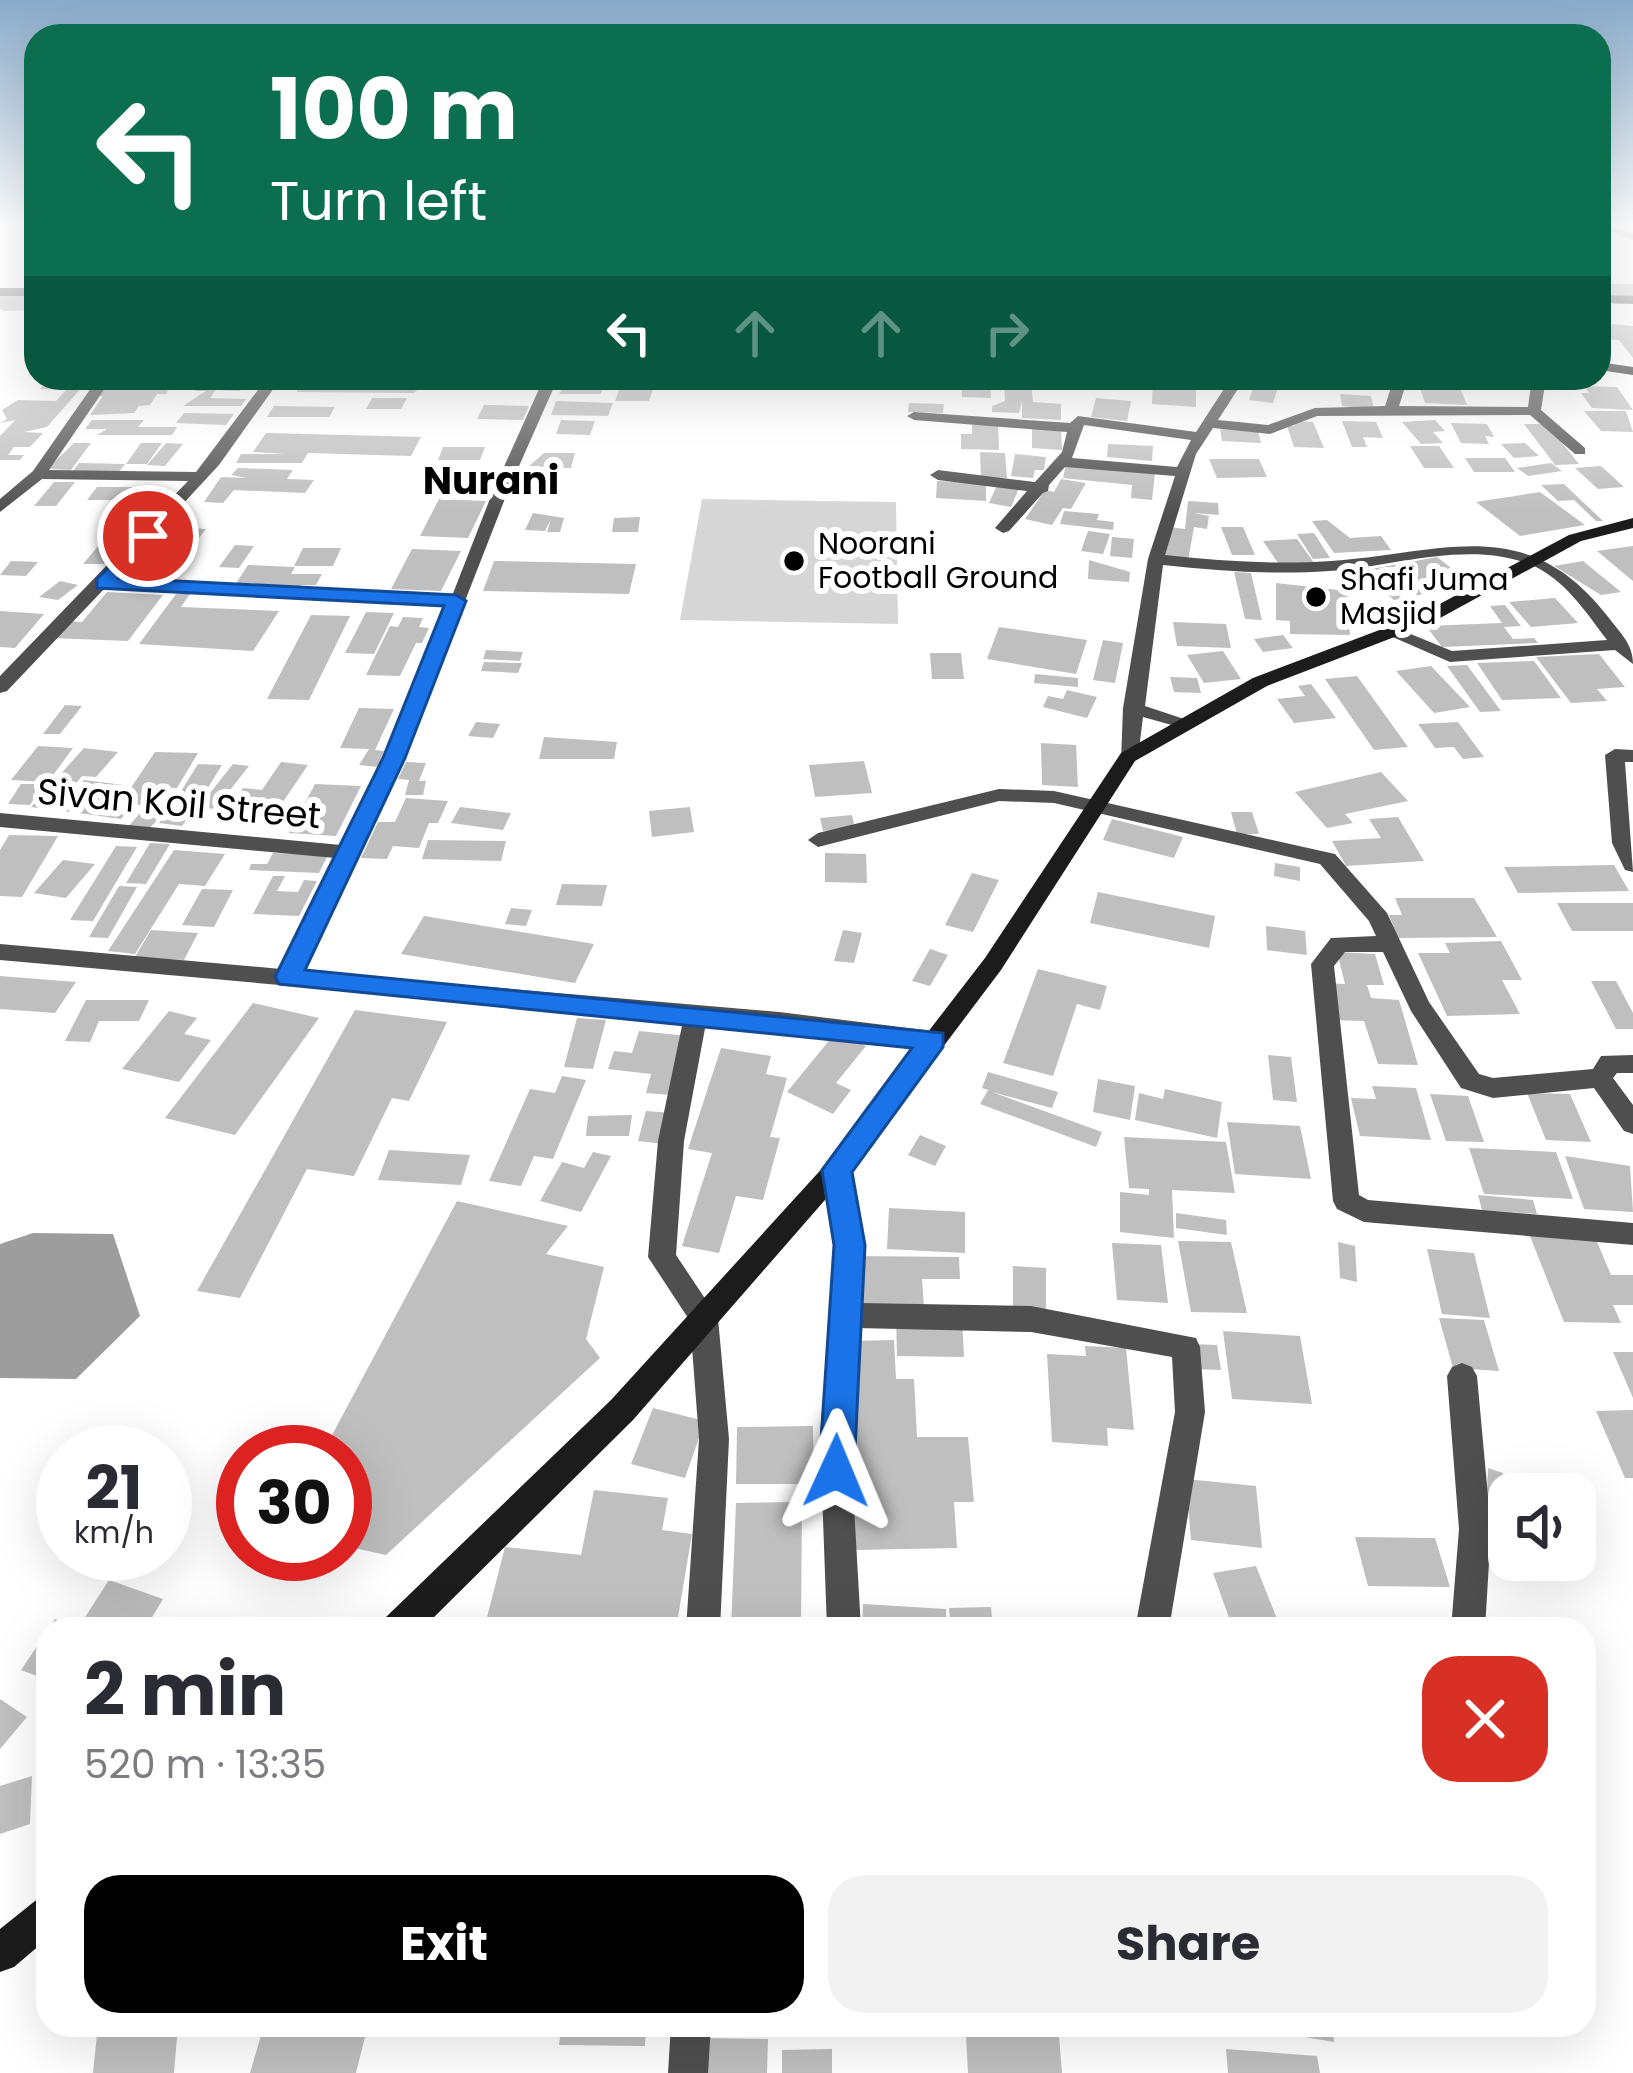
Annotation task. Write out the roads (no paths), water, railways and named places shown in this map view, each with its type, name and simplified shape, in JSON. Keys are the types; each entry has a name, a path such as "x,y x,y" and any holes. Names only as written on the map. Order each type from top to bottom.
{"street":[{"path":"0,507 38,474 97,390"},
{"path":"0,687 104,584 243,428 267,390"},
{"path":"288,977 351,853 488,530 496,496 534,430 546,390"},
{"path":"1003,528 1062,462 1085,390"},
{"path":"1128,757 1156,559 1184,472 1203,430 1230,390"},
{"path":"1391,410 1397,390"},
{"path":"1534,411 1537,390"},
{"path":"914,416 1270,430 1316,412 1534,411 1580,451"},
{"path":"1062,462 1184,472"},
{"path":"38,474 197,477"},
{"path":"938,475 1043,488"},
{"path":"410,1617 622,1410 836,1170 993,964 1128,757 1260,682 1390,632 1575,538 1633,523"},
{"path":"1156,559 1248,567 1330,566 1462,552 1535,560 1597,610 1633,659"},
{"path":"104,584 456,601"},
{"path":"1390,632 1450,657 1618,644"},
{"path":"1132,708 1186,723"},
{"path":"1633,756 1615,755 1622,844 1633,865"},
{"path":"818,840 999,795 1096,804 1160,825 1327,859 1378,918 1419,1005 1470,1081 1493,1088 1600,1078"},
{"name":"Sivan Koil Street","path":"0,820 351,853"},
{"path":"1388,944 1339,944 1322,964 1346,1201 1364,1211 1633,1234"},
{"path":"0,952 696,1014 933,1040"},
{"path":"696,1014 670,1141 662,1257 704,1318 714,1439 704,1617"},
{"path":"1600,1078 1610,1063 1633,1064"},
{"path":"1600,1078 1633,1124"},
{"path":"836,1170 849,1245 835,1436 843,1617"},
{"path":"846,1316 1030,1319 1186,1347 1190,1412 1154,1617"},
{"path":"1462,1376 1475,1529 1469,1617"},
{"path":"0,1953 36,1924"},
{"path":"688,2073 691,2037"}],"place":[{"name":"Noorani Football Ground","path":"794,561"},
{"name":"Shafi Juma Masjid","path":"1316,597"}],"district":[{"name":"Nurani","path":"491,480"}]}
